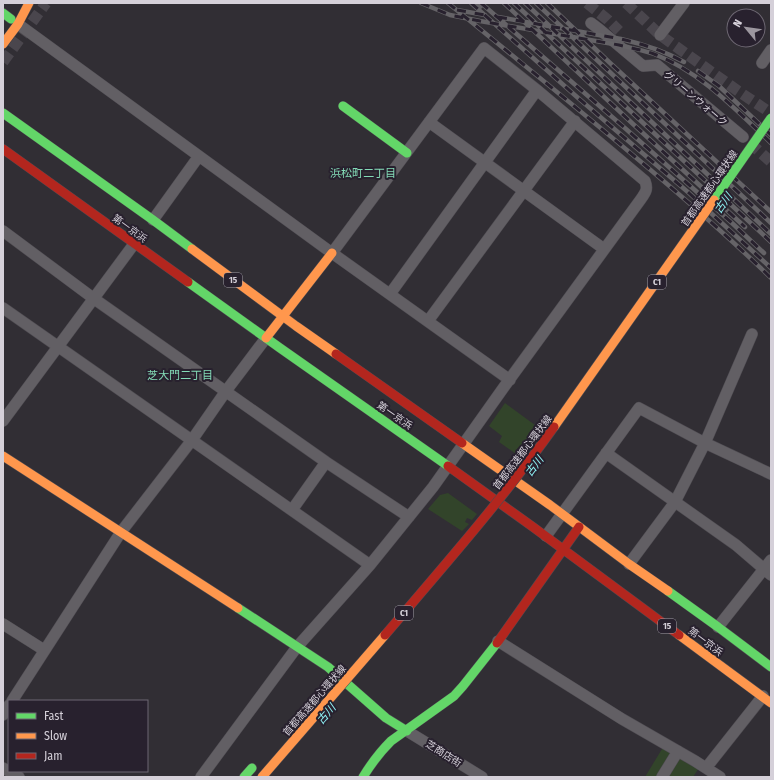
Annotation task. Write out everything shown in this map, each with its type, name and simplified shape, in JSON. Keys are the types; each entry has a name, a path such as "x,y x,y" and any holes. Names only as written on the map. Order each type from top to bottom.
{"main road":[{"path":"3,44 24,3"},
{"path":"3,30 14,22 29,3"},
{"path":"3,14 14,22"},
{"path":"343,106 407,153"},
{"name":"第一京浜","path":"3,114 153,220 283,317 505,473 629,564 718,626 771,667"},
{"name":"首都高速都心環状線","path":"262,777 479,525 542,444 771,118"},
{"name":"第一京浜","path":"3,149 266,338 449,466 564,549 767,700"},
{"path":"266,338 332,253"},
{"path":"3,456 328,667 386,718 407,731"},
{"path":"501,518 531,479"},
{"path":"362,777 382,750 391,741 454,696 463,686 498,641 579,527"},
{"name":"C1","path":"308,710 386,634"},
{"path":"350,695 360,683"},
{"path":"244,777 255,766"}],"street":[{"path":"660,35 684,3"},
{"path":"14,22 510,380"},
{"name":"グリーンウォーク","path":"591,23 643,66 657,65 743,137"},
{"path":"201,777 297,647 370,565 434,487 645,193 647,187 645,181 575,121 484,48 332,253"},
{"path":"762,63 771,50"},
{"path":"390,294 537,90"},
{"path":"428,321 575,121"},
{"path":"429,122 604,250"},
{"path":"153,220 199,156"},
{"path":"3,231 93,298 326,462 409,517"},
{"path":"3,421 134,244"},
{"path":"4,312 58,347 370,565"},
{"path":"629,564 675,502 705,443 752,334"},
{"path":"13,700 121,532 192,440 226,391 266,338"},
{"path":"546,536 639,408 705,443 771,474"},
{"path":"606,453 769,568 718,626"},
{"path":"292,510 326,462"},
{"path":"3,624 44,650"},
{"path":"498,641 622,719 720,777"},
{"path":"706,768 767,700"},
{"name":"芝商店街","path":"407,731 482,777"},
{"path":"662,777 678,751"},
{"path":"10,772 19,777"}],"green space":[{"path":"505,403 539,428 527,445 523,443 521,446 524,449 519,456 499,442 502,436 489,426"},
{"path":"448,493 477,514 472,520 467,518 465,522 469,524 462,531 428,509 440,495"},
{"path":"665,744 701,765 693,777 645,777"}],"tunnel":[{"path":"3,62 46,3"},
{"path":"587,3 619,31"},
{"path":"626,3 660,35 771,113"},
{"path":"750,143 771,162"}],"railway":[{"path":"421,3 450,15 619,45 654,54 671,62 702,81 731,105 771,143"},
{"path":"448,3 657,175 723,233 771,278"},
{"path":"471,3 577,97 689,193 771,268"},
{"path":"481,3 626,129 764,253"},
{"path":"504,3 745,227"},
{"path":"514,3 771,242"},
{"path":"525,3 771,234"},
{"path":"536,3 771,223"},
{"path":"547,3 771,212"},
{"path":"457,10 485,15"},
{"path":"498,17 621,39 661,51 684,62"},
{"path":"698,71 719,86 771,135"}],"traffic: fast":[{"path":"3,13 11,19"},
{"path":"343,106 407,153"},
{"path":"3,113 192,249"},
{"path":"714,200 771,118"},
{"path":"188,282 448,466"},
{"path":"668,591 771,667"},
{"path":"238,608 328,667 386,718 407,731"},
{"path":"363,777 376,758 391,741 454,696 497,643"},
{"path":"244,777 252,768"}],"traffic: slow":[{"path":"3,44 18,24 29,3"},
{"path":"554,427 714,200"},
{"path":"192,249 336,354"},
{"path":"266,338 332,253"},
{"path":"462,443 668,591"},
{"path":"3,456 238,608"},
{"path":"262,777 385,635"},
{"path":"679,635 771,703"}],"traffic: jam":[{"path":"3,149 188,282"},
{"path":"336,354 462,443"},
{"path":"385,635 493,507 554,427"},
{"path":"448,466 679,635"},
{"path":"497,643 579,527"}],"district":[{"name":"浜松町二丁目","path":"363,173"},
{"name":"芝大門二丁目","path":"180,375"}],"water label":[{"name":"古川","path":"723,203"},
{"name":"古川","path":"534,466"},
{"name":"古川","path":"326,714"}]}
